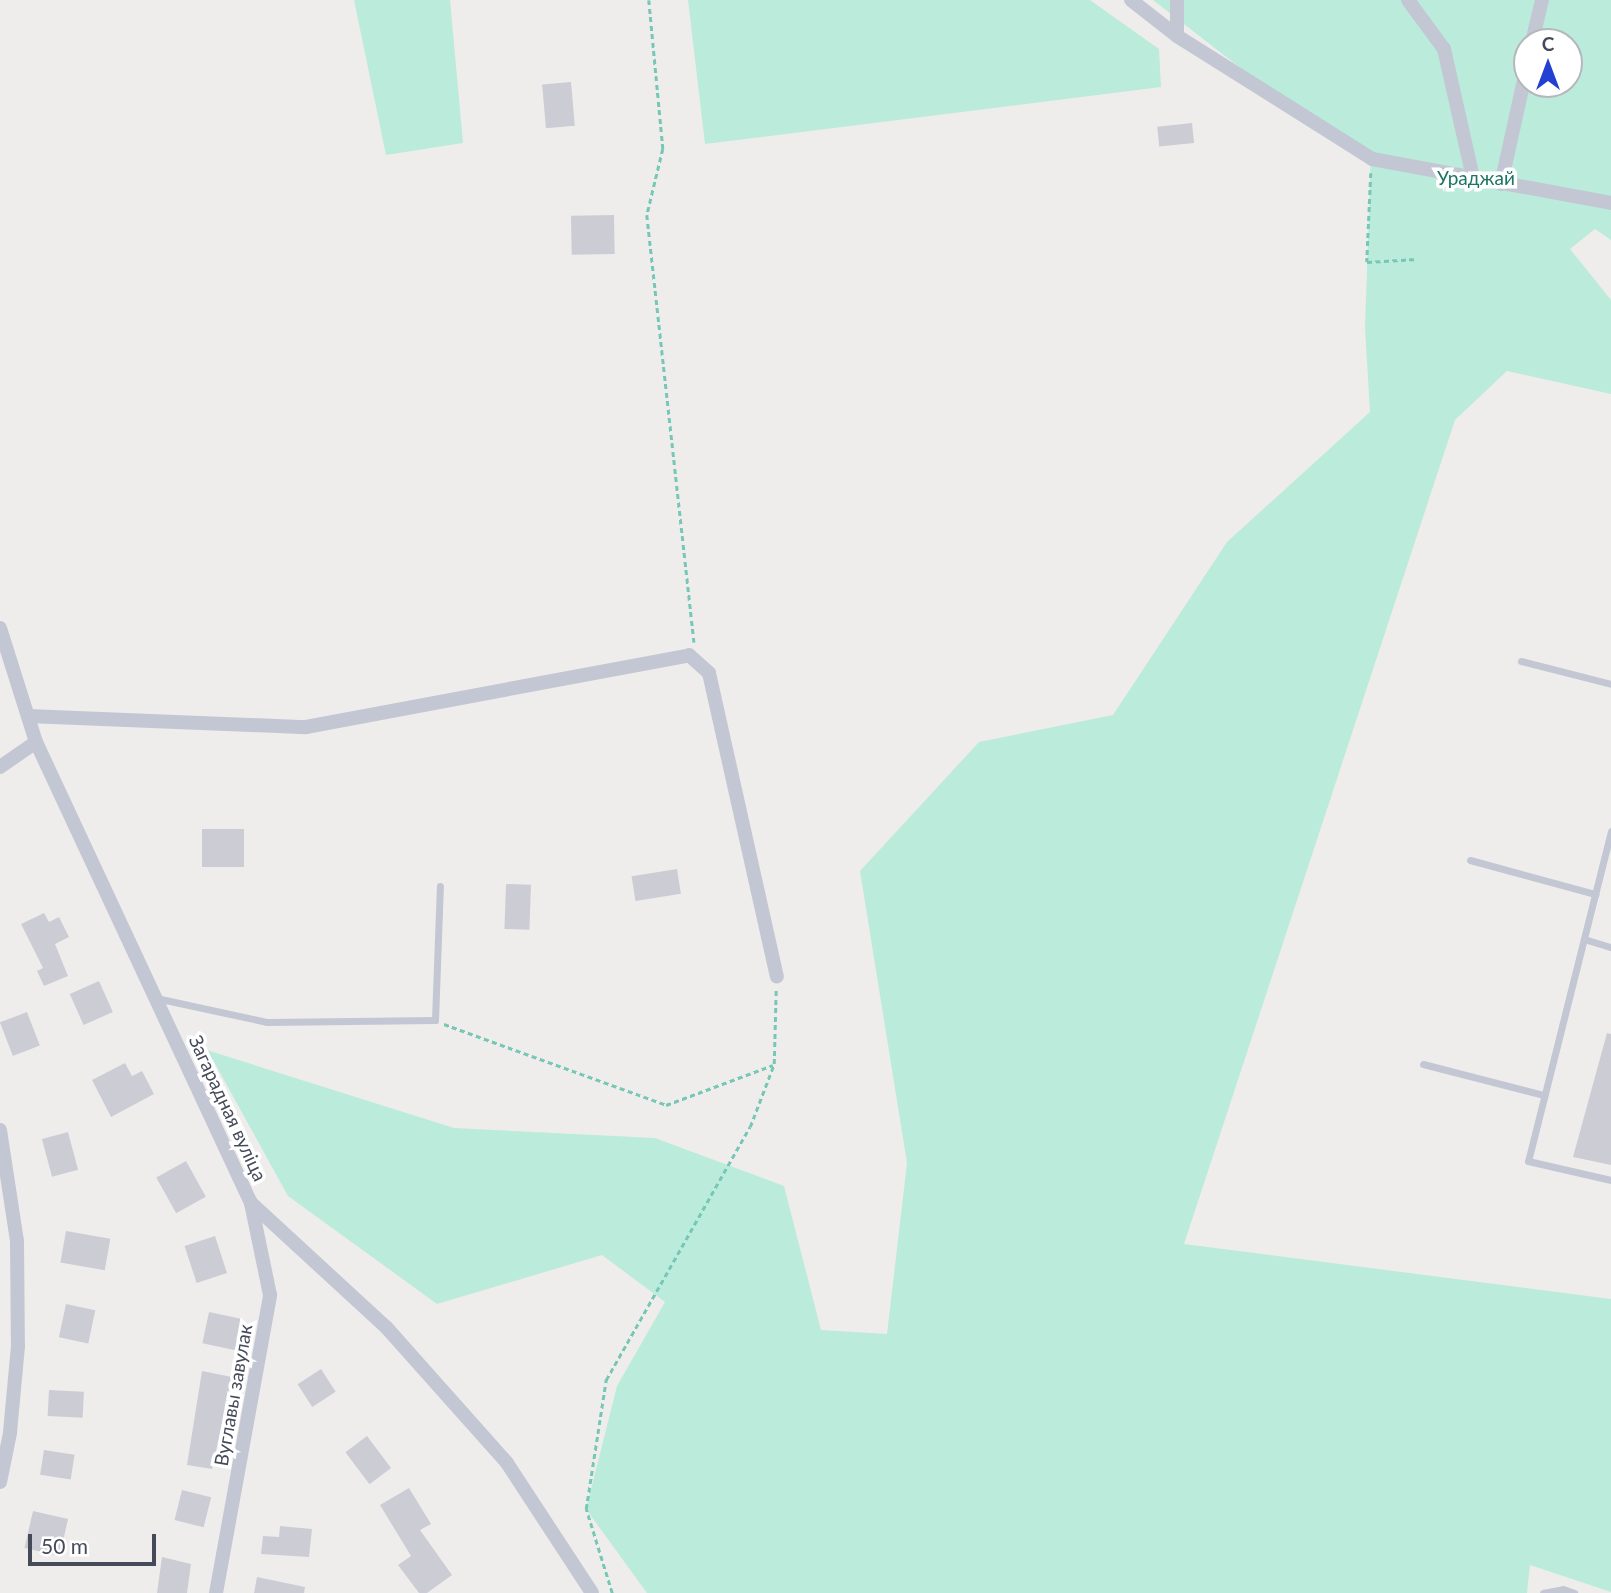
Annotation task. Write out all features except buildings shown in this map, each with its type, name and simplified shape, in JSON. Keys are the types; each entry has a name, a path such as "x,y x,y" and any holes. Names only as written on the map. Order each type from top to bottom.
{"street":[{"path":"1131,0 1177,36 1372,159 1611,203"},
{"path":"1177,0 1177,36"},
{"path":"1408,0 1444,49 1473,178"},
{"path":"1535,28 1542,0"},
{"path":"1501,184 1520,98"},
{"name":"Загарадная вуліца","path":"0,628 36,742 251,1203 386,1326 489,1444 592,1593"},
{"path":"28,716 306,727 681,653 695,657 709,673 777,976"},
{"path":"0,767 36,742"},
{"path":"0,1130 17,1241 18,1346 10,1433 0,1482"},
{"name":"Вуглавы завулак","path":"216,1593 270,1295 251,1203"}],"lane":[{"path":"1521,661 1611,684"},
{"path":"1611,831 1528,1161 1611,1180"},
{"path":"1470,860 1595,894"},
{"path":"154,998 267,1022 435,1020 440,886"},
{"path":"1584,939 1611,947"},
{"path":"1423,1064 1544,1096"},
{"path":"1543,1593 1563,1589 1574,1593"}],"path":[{"path":"649,0 663,149 647,215 695,657"},
{"path":"1372,159 1367,262 1417,259"},
{"path":"612,1593 586,1509 606,1380 750,1127 774,1064 777,976"},
{"path":"435,1020 666,1105 774,1064"}],"green space":[{"path":"354,0 450,0 463,143 386,155"},
{"path":"688,0 1090,0 1159,49 1161,87 705,144"},
{"name":"Ураджай","path":"1153,0 1611,0 1611,240 1595,229 1570,249 1611,300 1611,394 1507,371 1455,420 1184,1244 1611,1299 1611,1592 1530,1565 1527,1593 647,1593 586,1509 617,1386 665,1302 602,1255 437,1304 288,1196 213,1060 191,1045 454,1128 655,1138 784,1186 821,1330 887,1334 907,1163 860,871 979,742 1113,715 1227,542 1370,412 1365,328 1371,152 1333,140"}]}
